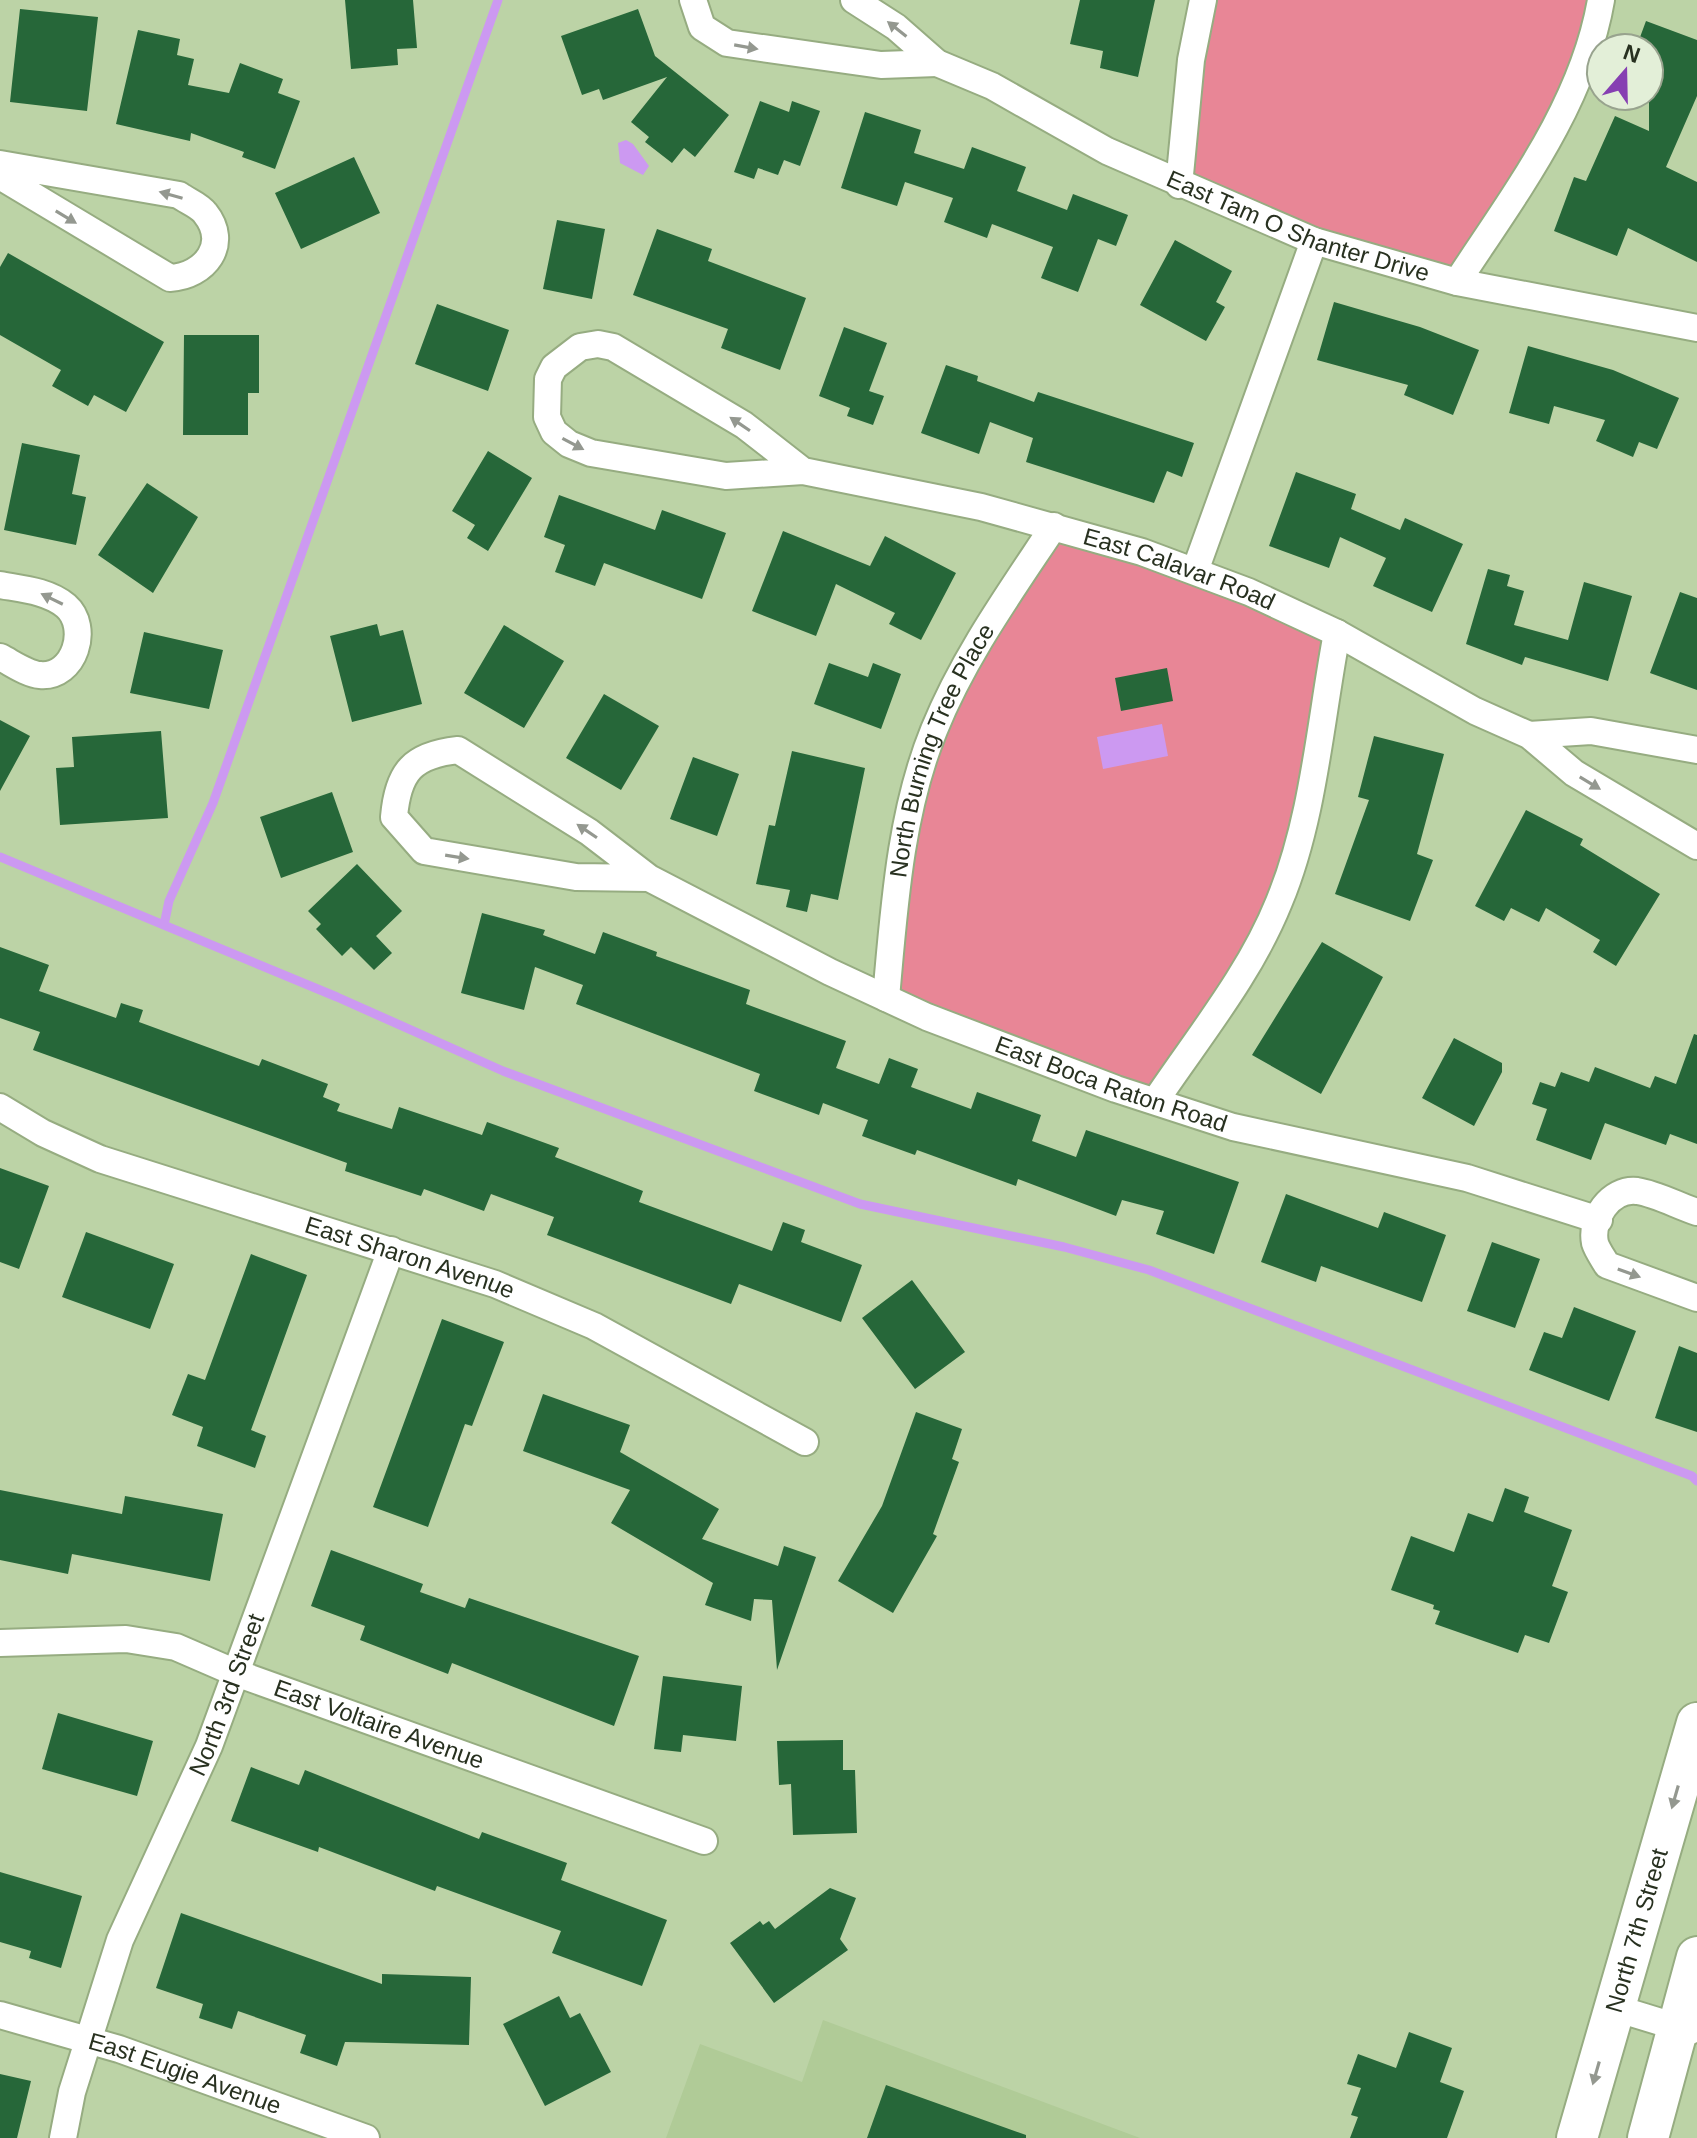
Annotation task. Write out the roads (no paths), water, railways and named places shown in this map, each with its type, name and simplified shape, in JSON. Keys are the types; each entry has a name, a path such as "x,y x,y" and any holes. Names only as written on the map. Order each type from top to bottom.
{"main road":[{"name":"North 7th Street","path":"1577,2138 1697,1723"},
{"path":"1648,2138 1688,2030 1697,1957"}],"street":[{"name":"East Tam O Shanter Drive","path":"693,0 702,27 727,43 881,65 937,63"},
{"name":"East Tam O Shanter Drive","path":"854,0 896,27 937,63 992,86 1107,151 1179,185 1314,241 1457,282 1639,315 1692,332"},
{"path":"1179,185 1191,60 1203,0"},
{"path":"1457,282 1558,122 1586,56 1601,0"},
{"path":"0,164 179,195 203,210 215,228 216,248 203,268 186,277 170,278 0,176"},
{"path":"1195,571 1314,241"},
{"name":"East Calavar Road","path":"803,471 744,425 613,347 598,344 580,347 554,367 548,379 547,417 554,432 569,444 591,453 726,476 803,471 1054,526 1195,571 1249,592 1337,633 1475,711 1529,735 1574,773 1697,846"},
{"name":"North Burning Tree Place","path":"886,998 909,806 925,754 957,680 1054,526"},
{"path":"0,585 52,597 67,607 78,621 79,639 69,660 56,673 40,675 0,657"},
{"path":"1156,1100 1248,967 1280,902 1307,808 1337,633"},
{"name":"East Calavar Road","path":"1529,735 1591,731 1697,750"},
{"name":"East Boca Raton Road","path":"649,878 576,877 424,851 394,817 405,774 419,759 458,750 589,832 649,878 886,998 1102,1083 1233,1127 1467,1178 1599,1220"},
{"name":"East Sharon Avenue","path":"0,1107 43,1133 100,1159 495,1284 594,1326 805,1442"},
{"path":"1697,1212 1636,1191 1619,1193 1606,1203 1594,1230 1596,1245 1607,1265 1697,1298"},
{"name":"North 3rd Street","path":"63,2138 88,2040 120,1940 209,1746 391,1250"},
{"name":"East Voltaire Avenue","path":"0,1643 126,1639 176,1647 236,1673 704,1841"},
{"path":"1615,2008 1688,2030"},
{"name":"East Eugie Avenue","path":"0,2015 88,2040 366,2138"}],"waterway":[{"path":"164,925 169,901 213,803 498,0"},
{"path":"0,857 337,997 503,1071 860,1204 1064,1247 1149,1270 1692,1476 1697,1481"}]}
